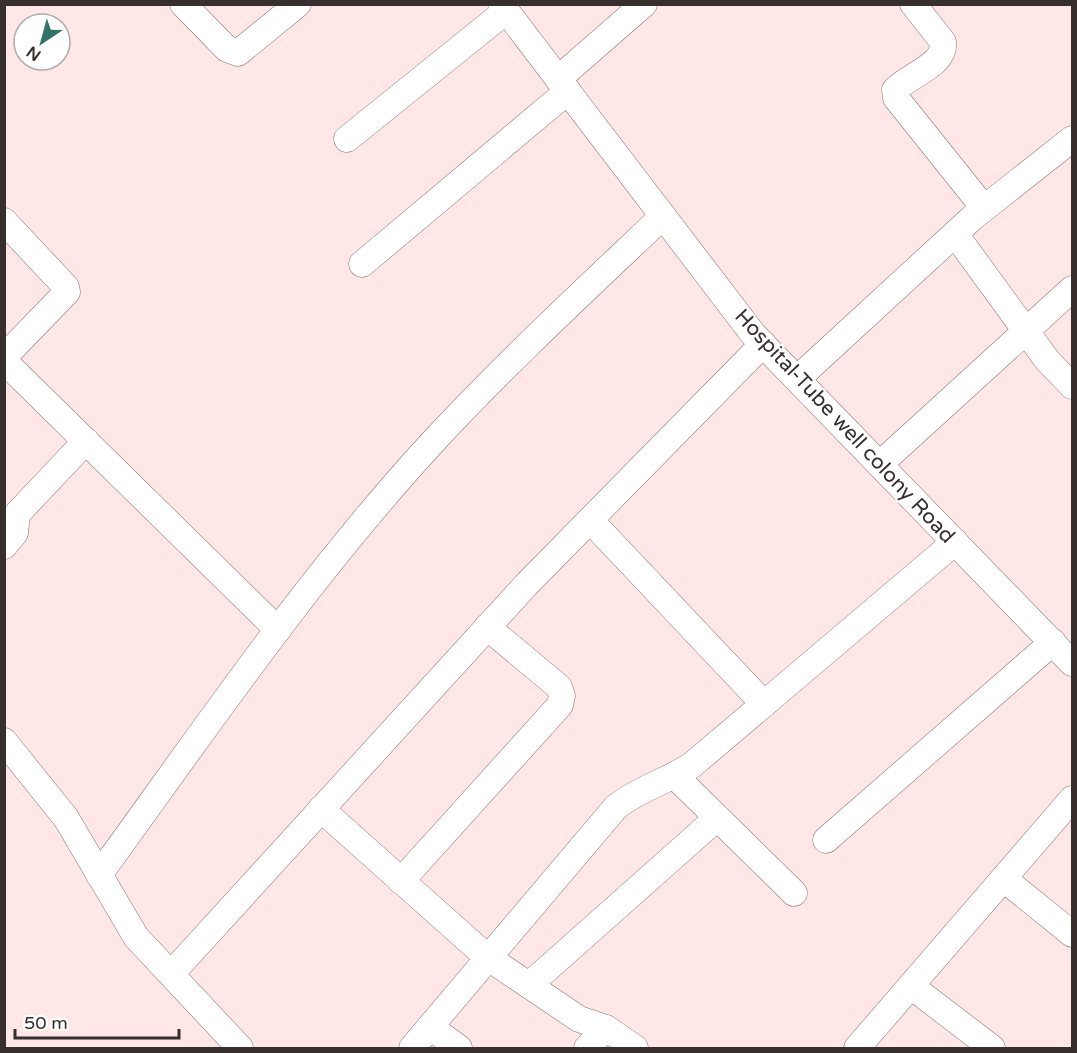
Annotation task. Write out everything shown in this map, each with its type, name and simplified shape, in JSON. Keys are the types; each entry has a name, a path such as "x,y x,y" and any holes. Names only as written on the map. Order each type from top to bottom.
{"street":[{"path":"183,4 227,49 238,53 298,4"},
{"path":"362,264 563,85 644,4"},
{"path":"912,4 943,42 944,49 940,58 903,82 895,90 896,98 984,208"},
{"path":"347,139 504,8"},
{"name":"Hospital-Tube well colony Road","path":"504,8 763,344 1072,663"},
{"path":"797,379 984,208 1072,139"},
{"path":"99,876 278,630 372,512 502,369 663,216"},
{"path":"4,221 66,287 67,292 4,359 278,630"},
{"path":"955,234 1047,360 1072,386"},
{"path":"879,464 1072,289"},
{"path":"171,974 487,627 763,344"},
{"path":"4,546 15,533 17,514 86,441"},
{"path":"590,520 764,704"},
{"path":"412,1048 616,807 635,791 675,776 764,704 955,542"},
{"path":"401,881 560,705 562,696 559,687 487,627"},
{"path":"826,840 1053,642"},
{"path":"5,742 66,818 136,936 240,1048"},
{"path":"675,776 795,893"},
{"path":"857,1048 1072,799"},
{"path":"321,809 487,957 579,1019 606,1028 635,1048"},
{"path":"529,985 717,818"},
{"path":"1004,879 1072,934"},
{"path":"911,986 992,1048"},
{"path":"430,1027 459,1048"},
{"path":"587,1048 606,1028"}]}
